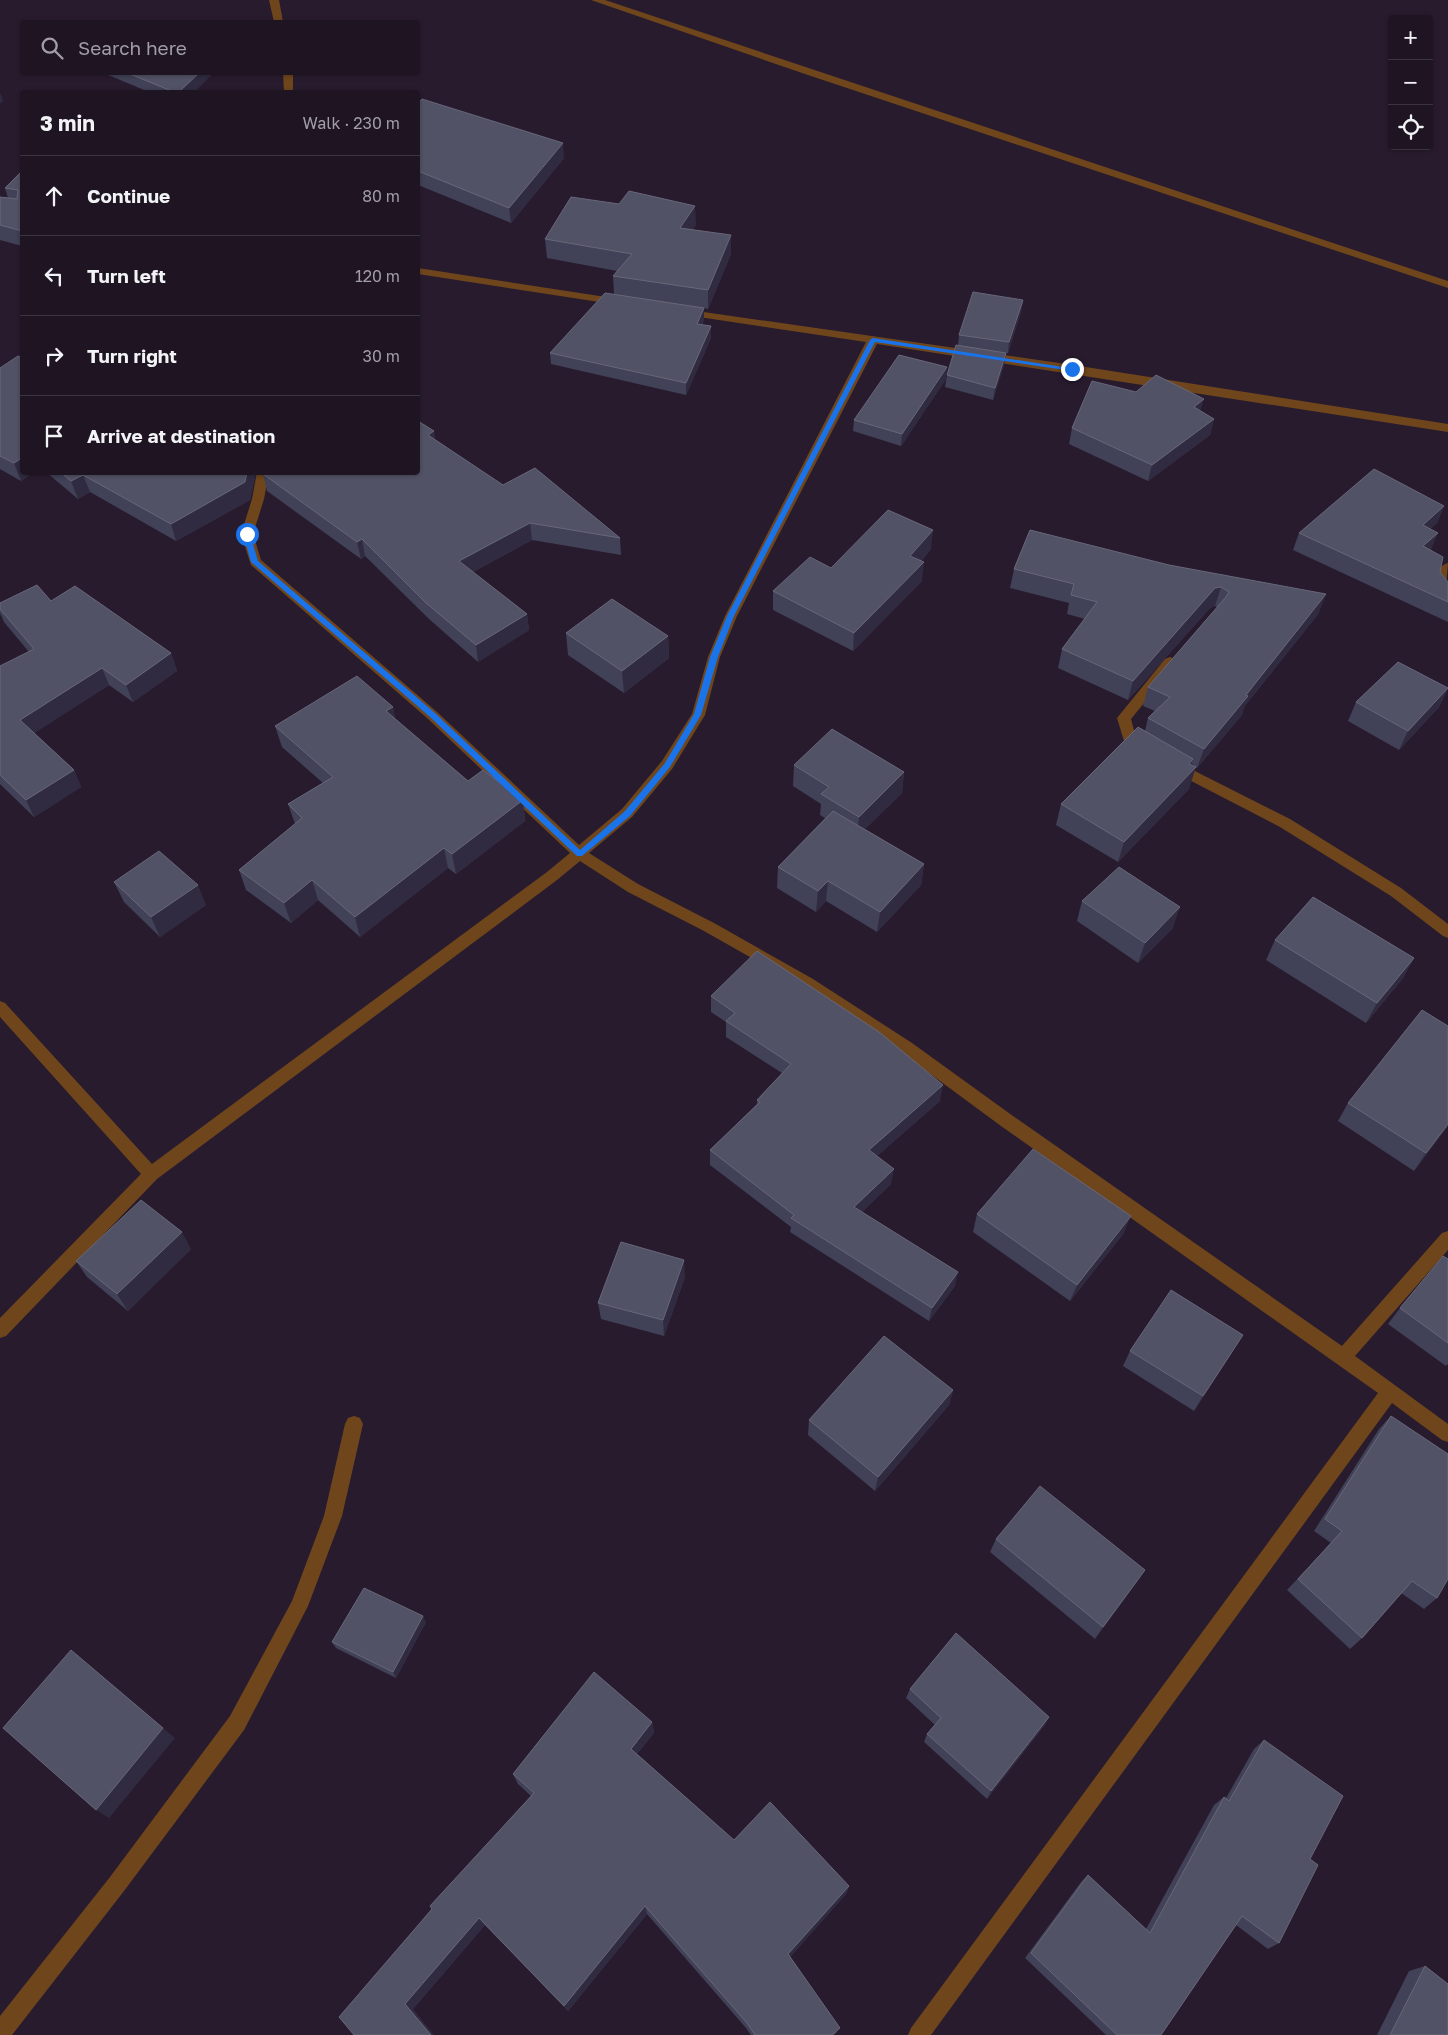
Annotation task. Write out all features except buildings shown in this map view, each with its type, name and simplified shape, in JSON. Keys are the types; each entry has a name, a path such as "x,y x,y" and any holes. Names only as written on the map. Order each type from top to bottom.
{"street":[{"path":"274,0 279,20"},
{"path":"596,0 819,78 1248,217 1448,285"},
{"path":"288,75 289,90"},
{"path":"420,271 630,304"},
{"path":"669,310 1448,428"},
{"path":"0,1330 151,1174 580,854 627,814 667,765 698,715 714,657 731,616 873,340"},
{"path":"262,475 258,499 247,534 255,562 432,715 580,854 633,888 709,927 808,984 907,1048 1007,1121 1343,1357 1448,1434"},
{"path":"1448,567 1444,572 1440,588 1448,597"},
{"path":"1182,649 1142,694 1124,718 1129,737 1161,757 1285,823 1396,892 1448,932"},
{"path":"0,1007 151,1174"},
{"path":"1343,1357 1448,1238"},
{"path":"918,2035 1390,1391"},
{"path":"0,2033 118,1884 237,1723 299,1606 333,1516 354,1424"}],"route":[{"path":"247,534 255,562 432,715 580,854 627,814 667,765 698,715 714,657 731,616 873,340 1072,369"}]}
